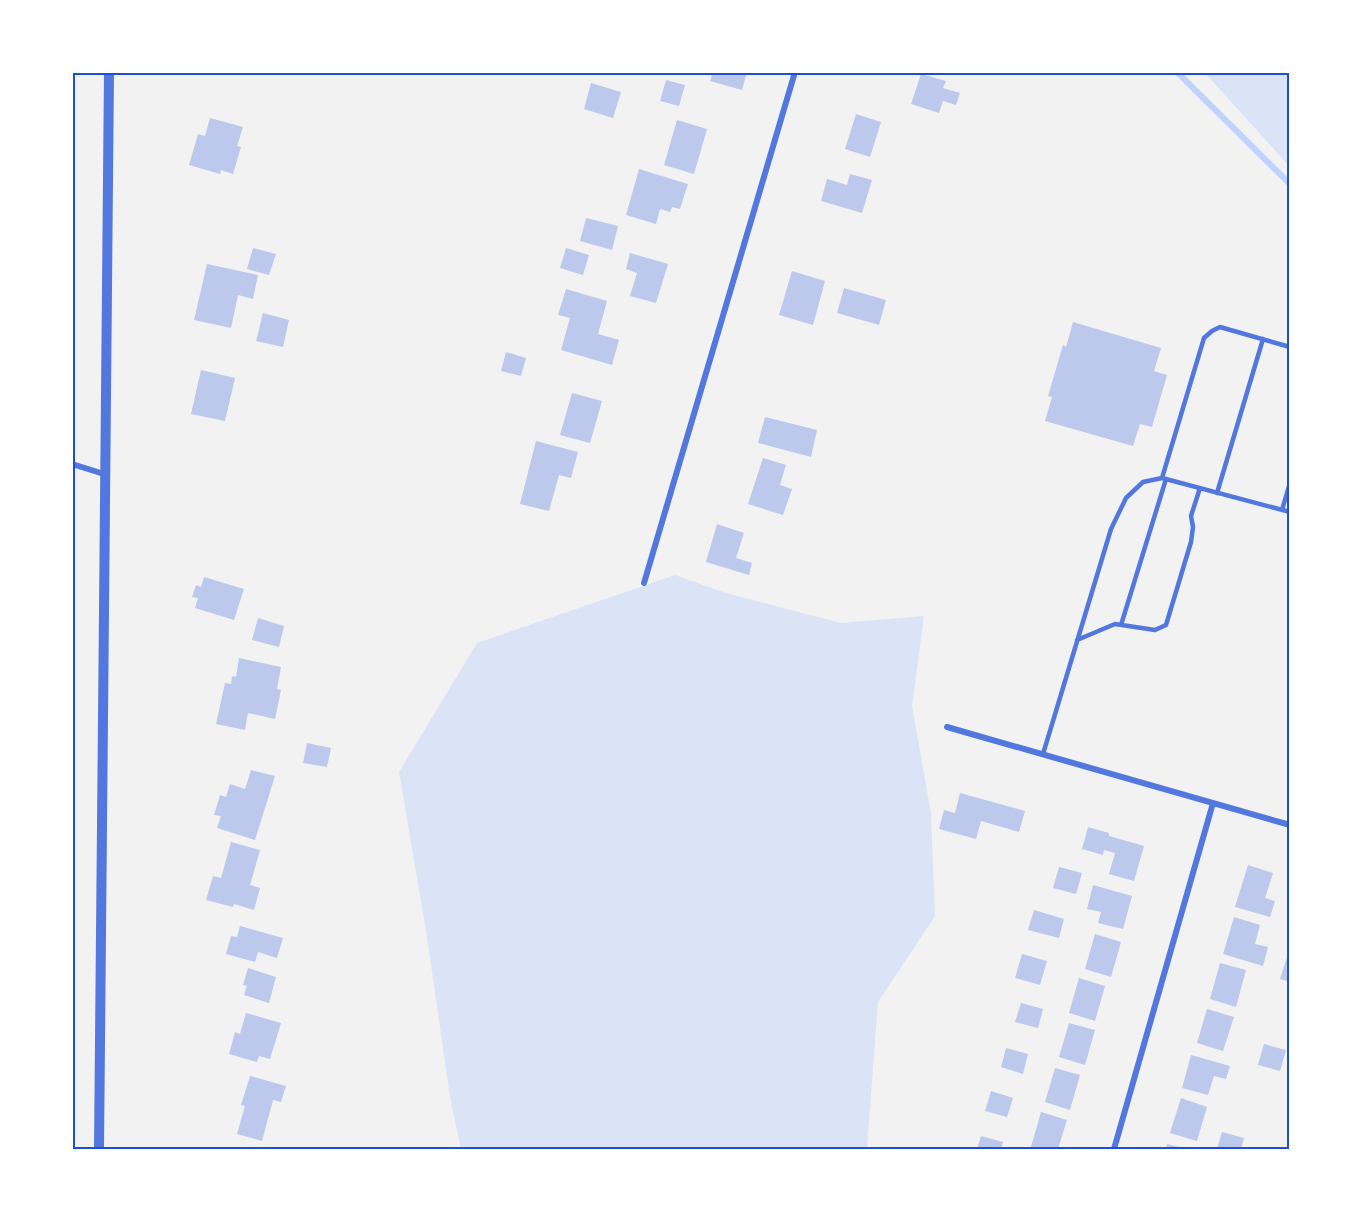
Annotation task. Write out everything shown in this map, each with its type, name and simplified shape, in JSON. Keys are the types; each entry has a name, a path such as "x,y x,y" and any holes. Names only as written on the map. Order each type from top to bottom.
{"street":[{"path":"99,1149 109,72"},
{"path":"644,583 795,72"},
{"path":"72,464 104,474"},
{"path":"947,726 1290,825"},
{"path":"1114,1149 1213,803"}],"lane":[{"path":"1121,625 1204,338 1221,327 1290,347"},
{"path":"1218,493 1263,339"},
{"path":"1043,754 1111,529 1126,498 1143,482 1164,478 1290,512"},
{"path":"1282,510 1290,483"},
{"path":"1077,640 1115,624 1155,630 1166,626 1191,542 1193,527 1191,516 1200,488"}],"shaded area":[{"path":"1204,72 1290,72 1290,167"},
{"path":"675,575 726,593 841,623 924,616 912,706 931,813 935,916 878,1002 867,1149 461,1149 450,1097 427,937 399,772 477,643"}],"building":[{"path":"713,72 747,72 742,90 710,81"},
{"path":"921,74 946,81 943,88 960,93 956,105 943,101 939,113 911,104"},
{"path":"666,80 685,85 679,106 660,101"},
{"path":"591,83 621,92 613,118 584,109"},
{"path":"856,114 881,122 870,157 845,149"},
{"path":"210,118 243,127 237,146 241,147 233,174 221,170 220,174 189,165 198,134 205,136"},
{"path":"677,120 707,129 694,174 664,165"},
{"path":"639,169 688,184 680,209 672,207 670,212 660,209 656,224 626,215"},
{"path":"850,174 872,180 862,213 821,201 827,179 847,185"},
{"path":"586,218 618,226 612,250 580,241"},
{"path":"253,248 276,254 269,275 247,269"},
{"path":"566,248 589,255 583,275 560,268"},
{"path":"630,253 668,264 656,303 630,296 637,273 626,269"},
{"path":"207,264 258,275 253,299 238,295 231,328 194,320"},
{"path":"792,271 825,281 813,325 779,315"},
{"path":"844,288 886,300 879,325 837,313"},
{"path":"566,289 607,301 598,334 619,340 612,365 561,350 570,318 558,315"},
{"path":"263,313 289,320 283,347 256,341"},
{"path":"1073,322 1161,348 1154,371 1167,375 1152,427 1140,424 1133,446 1045,421 1052,397 1048,396 1063,345 1066,347"},
{"path":"506,352 526,358 521,376 501,371"},
{"path":"201,370 235,378 225,421 191,414"},
{"path":"572,393 602,401 590,443 560,435"},
{"path":"765,417 817,430 811,457 758,443"},
{"path":"536,441 578,452 571,478 559,475 549,511 520,504"},
{"path":"763,458 786,465 780,485 792,489 783,515 748,504"},
{"path":"717,524 744,533 736,558 752,563 749,575 706,562"},
{"path":"204,577 244,589 234,620 195,608 198,598 192,597 196,585 201,587"},
{"path":"258,618 284,626 279,647 252,640"},
{"path":"239,658 281,667 277,689 281,690 275,719 248,713 245,730 216,724 225,683 231,684 232,676 236,677"},
{"path":"307,743 331,748 327,767 303,763"},
{"path":"251,770 275,776 255,840 217,828 221,816 214,815 220,795 226,797 230,784 245,789"},
{"path":"960,793 1025,811 1019,832 981,821 976,839 939,829 944,810 955,813"},
{"path":"1088,827 1144,846 1134,881 1109,874 1115,853 1104,850 1103,855 1082,849"},
{"path":"231,842 260,850 250,885 260,888 254,910 206,900 213,876 221,878"},
{"path":"1248,865 1273,873 1265,898 1275,901 1270,917 1235,907"},
{"path":"1059,867 1082,873 1076,894 1053,888"},
{"path":"1093,885 1132,896 1123,929 1098,923 1101,912 1087,909"},
{"path":"1034,910 1064,919 1059,938 1028,930"},
{"path":"1234,917 1260,925 1255,944 1268,947 1263,966 1223,954"},
{"path":"240,926 283,938 277,958 258,952 255,962 226,954 231,936 237,937"},
{"path":"1095,934 1121,942 1111,977 1085,969"},
{"path":"1022,954 1047,961 1040,985 1015,978"},
{"path":"1287,957 1290,958 1290,982 1280,979"},
{"path":"1220,963 1246,970 1236,1007 1210,999"},
{"path":"248,968 276,977 269,1003 244,995 247,986 243,985"},
{"path":"1079,978 1105,986 1095,1021 1069,1013"},
{"path":"1021,1003 1043,1009 1038,1028 1015,1022"},
{"path":"1207,1009 1234,1017 1223,1051 1197,1043"},
{"path":"246,1013 281,1023 270,1059 259,1056 257,1062 229,1054 235,1032 240,1034"},
{"path":"1069,1023 1095,1030 1085,1065 1059,1057"},
{"path":"1264,1044 1286,1050 1280,1071 1258,1065"},
{"path":"1006,1048 1028,1054 1023,1074 1001,1067"},
{"path":"1191,1055 1230,1066 1226,1079 1214,1076 1208,1095 1182,1088"},
{"path":"1055,1068 1080,1075 1070,1110 1045,1102"},
{"path":"250,1076 286,1086 281,1102 273,1100 262,1141 237,1134 245,1106 241,1105"},
{"path":"991,1091 1013,1098 1007,1117 985,1111"},
{"path":"1181,1098 1207,1107 1197,1141 1170,1133"},
{"path":"1041,1112 1067,1120 1058,1149 1031,1147"},
{"path":"1222,1132 1244,1138 1241,1149 1217,1149"},
{"path":"981,1136 1003,1142 1001,1149 977,1149"},
{"path":"1167,1144 1184,1148 1184,1149 1166,1149"}],"waterway":[{"path":"1177,72 1290,184"}]}
